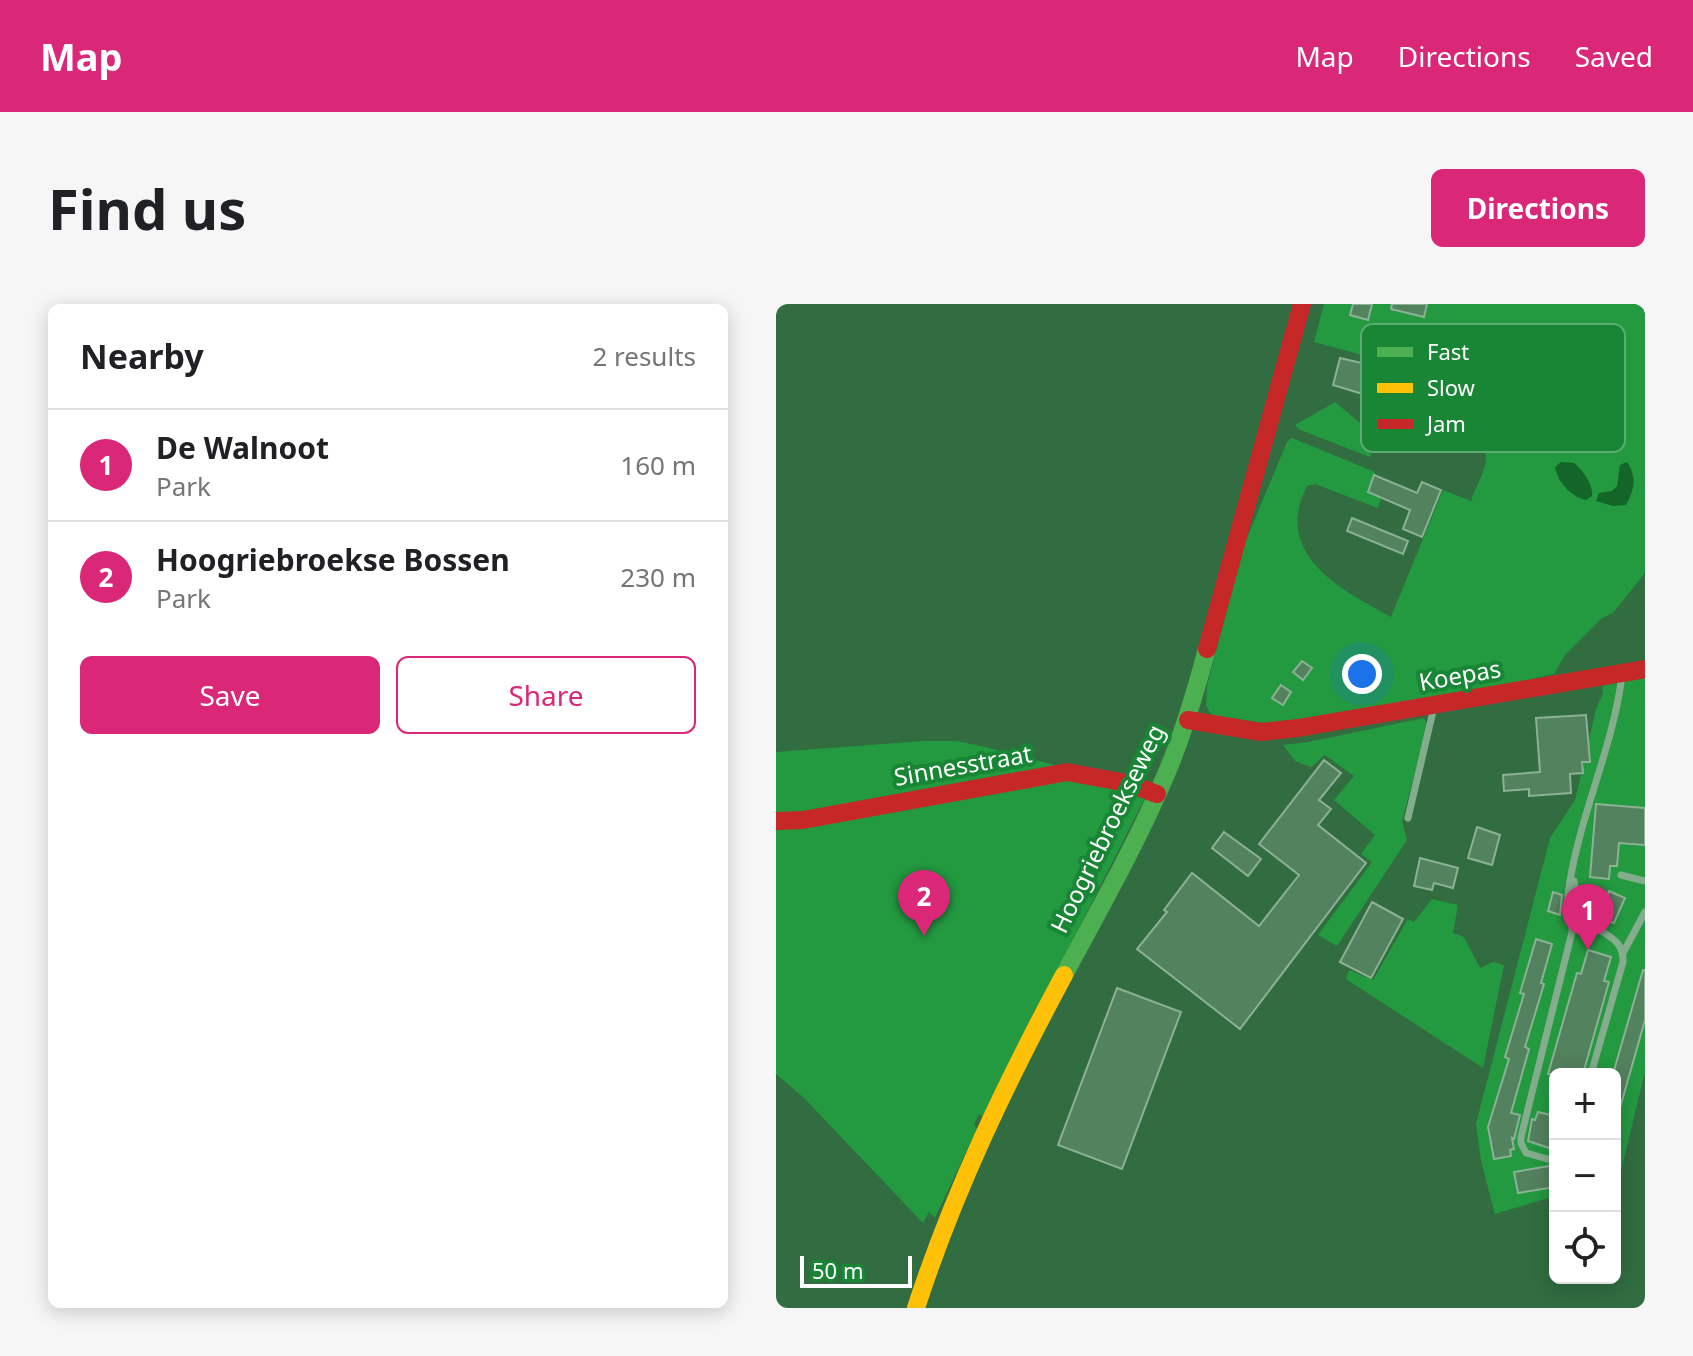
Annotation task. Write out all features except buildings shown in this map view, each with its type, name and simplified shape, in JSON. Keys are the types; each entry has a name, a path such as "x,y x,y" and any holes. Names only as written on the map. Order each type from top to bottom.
{"street":[{"name":"Hoogriebroekseweg","path":"916,1308 930,1260 986,1125 1157,794 1188,720 1302,304"},
{"name":"Koepas","path":"1188,720 1261,732 1645,669"},
{"name":"Sinnesstraat","path":"776,821 803,820 1067,772 1127,783 1157,794"}],"lane":[{"path":"1549,1159 1526,1153 1521,1143 1572,932 1568,899 1585,813 1619,703 1623,673"},
{"path":"1408,818 1435,705"},
{"path":"1573,871 1582,911 1589,922 1614,938 1623,953"},
{"path":"1621,875 1645,881"},
{"path":"1593,1068 1623,953 1645,912"}],"shaded area":[{"path":"1324,304 1645,304 1645,573 1613,613 1602,618 1565,655 1554,674 1478,691 1277,725 1211,715 1206,705 1207,686 1244,545 1287,442 1292,438 1375,472 1373,483 1384,489 1378,508 1315,484 1307,486 1299,510 1298,531 1305,550 1333,582 1391,617 1443,490 1471,501 1485,465 1485,452 1625,452 1625,324 1361,324 1361,355 1314,342","holes":["1581,470 1592,490 1578,498 1558,479"]},
{"path":"1335,402 1361,424 1361,452 1372,452 1370,457 1300,430 1295,425"},
{"path":"1561,462 1574,463 1581,470 1589,482 1592,496 1586,500 1566,488 1555,467"},
{"path":"1627,462 1634,483 1626,505 1613,506 1596,501 1599,493 1612,491 1617,486 1620,465"},
{"path":"1645,678 1645,1072 1621,1171 1621,1068 1549,1068 1549,1198 1495,1214 1481,1161 1476,1124 1550,838 1575,800 1596,709 1603,693 1602,686"},
{"path":"1424,718 1428,726 1402,821 1407,840 1337,946 1318,935 1372,862 1361,854 1375,835 1334,800 1354,776 1325,755 1311,767 1295,761 1283,745"},
{"path":"957,741 985,747 1066,768 1076,781 1145,798 983,1117 979,1114 974,1124 977,1129 935,1218 929,1212 923,1223 804,1098 776,1074 776,752"},
{"path":"1432,899 1458,905 1453,933 1464,937 1480,968 1493,962 1504,965 1483,1068 1346,979 1349,970 1373,980 1408,919 1414,922"}],"traffic: fast":[{"path":"1064,975 1156,798 1184,726 1207,649"}],"traffic: slow":[{"path":"916,1308 982,1138 1064,975"}],"traffic: jam":[{"path":"1207,649 1302,304"},
{"path":"1188,720 1261,732 1298,728 1645,669"},
{"path":"776,821 803,820 1067,772 1127,783 1157,794"}],"place":[{"name":"Hoogriebroekse Bossen","path":"924,936"},
{"name":"De Walnoot","path":"1588,950"}]}
